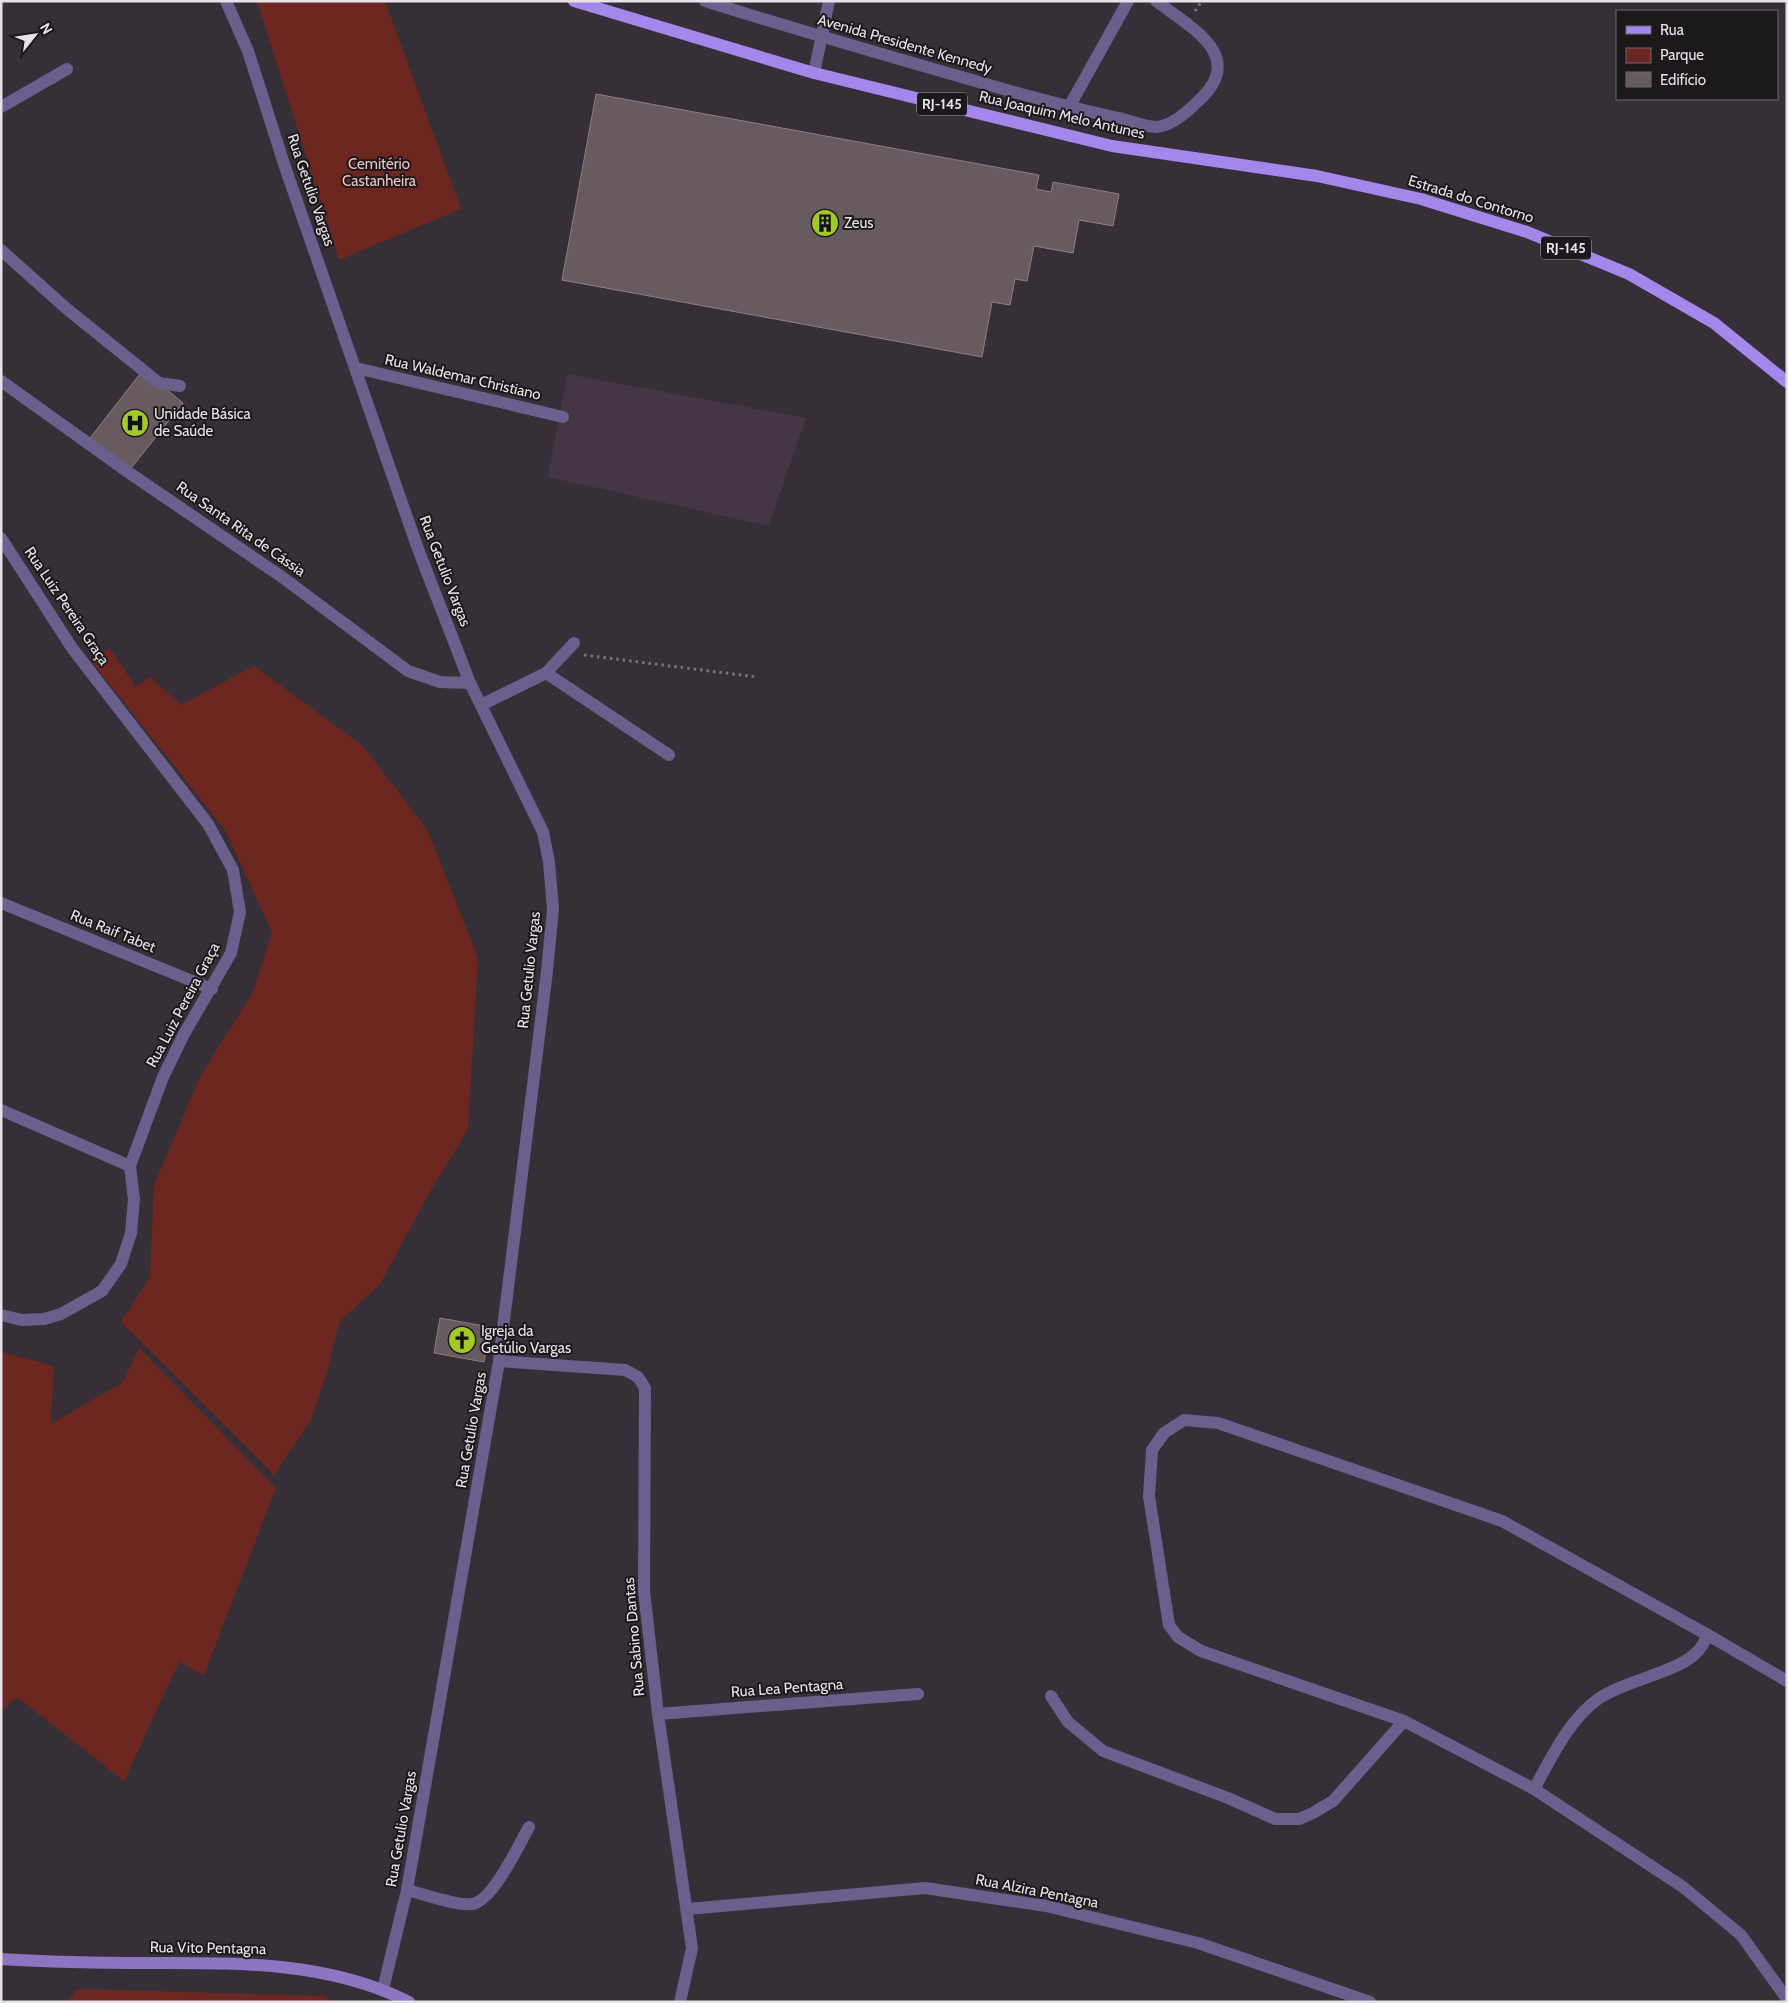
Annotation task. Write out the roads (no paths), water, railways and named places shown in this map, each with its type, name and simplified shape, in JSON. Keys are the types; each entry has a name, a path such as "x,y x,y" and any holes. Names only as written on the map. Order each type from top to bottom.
{"main road":[{"name":"Rua Joaquim Melo Antunes","path":"574,1 814,73 1112,146 1316,176"},
{"name":"Estrada do Contorno","path":"1316,176 1421,199 1528,232 1629,274 1714,323 1787,382"}],"street":[{"name":"Rua Getulio Vargas","path":"226,1 248,51 279,149 418,549 470,683 544,832 550,862 553,908 499,1361 407,1890 383,1989"},
{"name":"Avenida Presidente Kennedy","path":"705,1 822,37 1069,108 1156,127 1168,124 1191,108 1213,86 1220,69 1216,54 1199,35 1156,1"},
{"path":"814,73 829,1"},
{"path":"1069,108 1128,1"},
{"path":"1,107 67,68"},
{"path":"1,250 67,309 159,383 180,386"},
{"name":"Rua Waldemar Christiano","path":"356,368 563,417"},
{"name":"Rua Santa Rita de Cássia","path":"1,381 128,472 282,577 408,672 440,682 470,683"},
{"name":"Rua Luiz Pereira Graça","path":"1,538 72,648 208,824 233,870 240,912 231,953 212,989 184,1034 163,1077 130,1166 134,1200 131,1233 121,1264 102,1291 78,1306 44,1319 22,1320 1,1315"},
{"path":"481,705 546,673 570,648"},
{"path":"546,673 669,755"},
{"name":"Rua Raif Tabet","path":"1,903 212,989"},
{"path":"1,1110 130,1166"},
{"name":"Rua Sabino Dantas","path":"499,1361 625,1370 638,1377 644,1388 644,1591 658,1714 688,1909 692,1948 680,2002"},
{"path":"1787,1682 1708,1635 1502,1521 1218,1423 1184,1420 1164,1432 1152,1450 1149,1496 1169,1625 1178,1637 1201,1651 1217,1657 1404,1721 1534,1789 1683,1887 1741,1936 1787,1999"},
{"path":"1534,1789 1562,1739 1583,1711 1600,1697 1635,1680 1671,1668 1698,1652 1708,1635"},
{"name":"Rua Lea Pentagna","path":"658,1714 918,1694"},
{"path":"1051,1696 1068,1722 1103,1751 1228,1798 1275,1819 1299,1819 1333,1801 1404,1721"},
{"path":"407,1890 461,1903 477,1903 488,1894 498,1880 529,1828"},
{"name":"Rua Alzira Pentagna","path":"688,1909 925,1888 1046,1906 1198,1943 1277,1968 1370,2002"},
{"name":"Rua Vito Pentagna","path":"1,1959 58,1963 251,1963 346,1978 383,1989 409,2002"}],"place":[{"name":"Zeus","path":"825,223"},
{"name":"Unidade Básica de Saúde","path":"135,423"},
{"name":"Igreja da Getúlio Vargas","path":"462,1340"}],"park label":[{"name":"Cemitério Castanheira","path":"379,172"}]}
